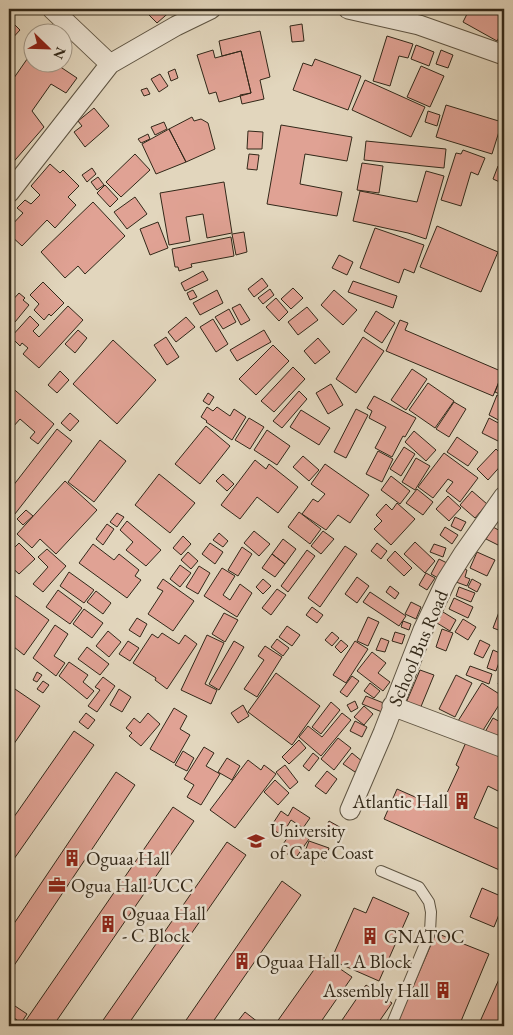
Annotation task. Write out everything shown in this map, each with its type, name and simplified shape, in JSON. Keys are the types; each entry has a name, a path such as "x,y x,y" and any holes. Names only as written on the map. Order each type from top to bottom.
{"street":[{"path":"52,9 110,64"},
{"path":"9,193 110,64 176,26 211,9"},
{"path":"348,9 419,26 504,55"},
{"name":"School Bus Road","path":"350,810 383,733 423,630 446,581 504,496"},
{"path":"392,706 504,748"}],"lane":[{"path":"381,871 418,887 429,902 431,912 430,932 390,1026"}],"building":[{"path":"143,9 173,9 157,23"},
{"path":"466,9 504,9 504,28 497,41 463,22 468,12"},
{"path":"9,19 20,30 9,42"},
{"path":"302,24 304,41 292,42 290,26"},
{"path":"260,31 270,77 260,80 264,99 242,104 240,95 251,93 241,51 222,56 219,41"},
{"path":"387,36 413,44 408,58 399,56 390,86 373,81"},
{"path":"416,45 434,52 429,66 411,59"},
{"path":"213,50 215,58 241,51 251,93 219,102 216,92 209,94 197,55"},
{"path":"441,50 453,55 448,68 436,64"},
{"path":"315,59 361,76 348,110 293,90 303,63 312,66"},
{"path":"22,66 22,72 68,72 77,78 66,93 51,84 32,111 44,127 9,167 9,85"},
{"path":"421,66 444,76 430,107 407,97"},
{"path":"175,69 178,78 171,81 168,72"},
{"path":"160,74 168,86 159,92 151,79"},
{"path":"365,80 425,107 411,137 352,110"},
{"path":"147,88 150,94 144,96 141,90"},
{"path":"446,105 502,122 492,154 436,137"},
{"path":"94,108 109,126 85,147 74,132 82,126 78,121"},
{"path":"428,111 440,115 437,126 425,122"},
{"path":"192,117 194,121 201,119 208,123 215,149 186,162 169,129"},
{"path":"164,122 167,129 155,135 151,127"},
{"path":"281,125 352,137 347,161 305,154 300,184 342,192 337,216 267,204"},
{"path":"169,129 186,162 156,174 142,144"},
{"path":"248,131 263,132 262,149 247,149"},
{"path":"148,134 150,139 141,143 138,139"},
{"path":"366,141 446,149 444,168 364,160"},
{"path":"463,150 485,158 478,175 471,172 461,206 441,200 456,153 461,154"},
{"path":"135,154 150,170 121,197 106,182"},
{"path":"249,154 259,155 257,170 247,169"},
{"path":"362,163 383,166 379,193 357,190"},
{"path":"50,164 60,173 63,170 79,186 68,197 76,205 55,228 47,220 22,246 9,234 9,228 23,213 17,208 25,200 31,204 40,195 31,186"},
{"path":"498,166 504,168 504,184 493,179"},
{"path":"92,168 96,174 87,182 82,175"},
{"path":"426,171 444,176 426,239 408,233 353,221 360,191 417,202"},
{"path":"98,177 104,185 97,190 91,182"},
{"path":"224,182 232,233 207,238 203,214 186,217 190,241 169,245 160,193"},
{"path":"105,185 118,199 110,207 97,193"},
{"path":"135,197 147,214 127,229 114,212"},
{"path":"93,202 125,236 85,274 78,266 65,278 41,252"},
{"path":"158,222 168,248 150,255 140,229"},
{"path":"437,226 498,252 481,292 420,267"},
{"path":"375,228 424,245 414,273 404,269 399,283 360,268"},
{"path":"244,232 247,252 236,255 232,234"},
{"path":"231,237 234,256 191,264 192,267 179,271 178,267 175,267 172,249"},
{"path":"339,255 353,262 347,275 332,268"},
{"path":"203,271 208,280 185,291 181,283"},
{"path":"262,278 268,286 254,297 248,289"},
{"path":"353,281 397,296 393,308 348,292"},
{"path":"43,282 64,303 44,320 34,310 39,304 30,295"},
{"path":"293,288 303,298 291,309 281,299"},
{"path":"270,289 274,295 263,304 258,298"},
{"path":"193,290 197,297 190,300 187,293"},
{"path":"217,290 223,303 200,315 193,303"},
{"path":"334,290 357,310 343,325 321,305"},
{"path":"19,293 29,305 15,322 9,317 9,304"},
{"path":"276,298 288,312 279,321 266,307"},
{"path":"240,304 250,320 241,325 232,308"},
{"path":"68,306 83,320 39,368 23,354 28,348 22,343 20,346 11,337 30,316 39,325 33,331 39,337"},
{"path":"307,307 318,320 298,335 288,322"},
{"path":"229,309 236,322 223,329 215,317"},
{"path":"376,311 395,323 382,343 364,331"},
{"path":"186,317 195,327 176,342 168,332"},
{"path":"213,319 228,344 216,352 200,327"},
{"path":"400,320 408,323 405,330 503,372 493,396 386,351"},
{"path":"78,330 87,338 75,353 65,344"},
{"path":"264,330 271,342 237,361 230,350"},
{"path":"166,337 179,357 167,365 154,345"},
{"path":"363,337 384,351 356,393 336,379"},
{"path":"318,338 330,352 315,364 304,351"},
{"path":"113,340 156,380 117,424 73,384"},
{"path":"273,345 289,361 256,395 239,379"},
{"path":"293,367 305,379 274,412 261,401"},
{"path":"412,369 427,379 406,410 391,400"},
{"path":"60,371 69,380 57,393 48,385"},
{"path":"504,373 504,396 495,392"},
{"path":"428,383 454,401 435,428 409,410"},
{"path":"331,384 343,405 328,414 316,393"},
{"path":"9,385 54,424 38,444 30,438 35,432 20,419 13,427 9,424"},
{"path":"299,391 307,399 282,428 273,421"},
{"path":"208,393 214,397 209,405 203,401"},
{"path":"497,395 504,398 504,423 489,415"},
{"path":"374,396 416,418 405,437 403,436 392,457 375,448 386,427 369,418 372,411 367,408"},
{"path":"454,402 466,409 449,437 436,429"},
{"path":"207,407 213,411 217,407 230,416 234,409 246,417 232,440 201,417"},
{"path":"356,409 368,415 346,458 334,452"},
{"path":"301,410 330,428 319,445 290,427"},
{"path":"70,413 79,421 70,431 61,423"},
{"path":"249,418 264,427 250,449 235,440"},
{"path":"489,418 504,426 504,444 482,433"},
{"path":"206,426 230,446 200,484 175,464"},
{"path":"57,429 72,441 11,519 9,517 9,491"},
{"path":"267,430 290,446 277,465 254,450"},
{"path":"414,431 436,450 426,461 405,442"},
{"path":"457,437 478,452 468,466 447,452"},
{"path":"100,440 126,461 94,502 68,482"},
{"path":"404,447 415,454 401,476 390,469"},
{"path":"496,449 504,457 504,462 488,480 477,469"},
{"path":"378,451 393,459 382,482 366,474"},
{"path":"444,453 478,478 460,502 446,491 453,482 448,479 433,498 418,487"},
{"path":"303,456 319,470 309,481 293,467"},
{"path":"416,458 430,466 415,490 402,482"},
{"path":"255,460 266,469 269,464 298,487 278,513 257,497 240,519 221,505"},
{"path":"325,464 369,495 350,523 338,515 326,530 302,514 313,499 318,502 325,494 311,484"},
{"path":"159,474 195,503 170,533 135,505"},
{"path":"223,474 234,484 227,491 216,481"},
{"path":"391,476 410,491 400,504 381,490"},
{"path":"65,481 97,510 56,554 40,539 32,548 17,534"},
{"path":"417,489 433,502 423,515 406,503"},
{"path":"472,491 487,504 475,518 460,505"},
{"path":"448,496 461,508 449,521 436,509"},
{"path":"397,503 415,519 391,545 374,529 382,521 376,515 386,504 392,510"},
{"path":"26,510 33,516 23,525 17,519"},
{"path":"299,512 321,529 310,544 288,527"},
{"path":"117,513 124,517 117,527 110,522"},
{"path":"455,517 466,522 461,531 451,526"},
{"path":"127,521 161,550 146,566 126,550 133,542 120,530"},
{"path":"107,524 114,529 103,545 96,539"},
{"path":"445,527 458,535 452,544 440,535"},
{"path":"493,527 504,533 504,539 500,546 486,539"},
{"path":"254,531 270,544 259,556 244,543"},
{"path":"323,531 334,539 321,554 311,546"},
{"path":"219,533 228,541 223,547 213,540"},
{"path":"183,536 191,544 181,555 173,548"},
{"path":"283,539 296,549 285,564 272,554"},
{"path":"415,542 435,561 425,573 404,554"},
{"path":"19,543 35,559 19,574 9,565 9,553"},
{"path":"210,543 223,552 215,564 202,554"},
{"path":"377,543 387,551 381,559 371,551"},
{"path":"93,544 114,560 119,554 139,570 135,576 141,580 127,598 79,563"},
{"path":"434,544 446,548 443,557 430,552"},
{"path":"345,546 357,554 320,607 308,598"},
{"path":"242,547 252,554 238,576 228,570"},
{"path":"47,549 66,566 43,592 33,584 48,567 38,557"},
{"path":"307,550 315,556 288,592 281,586"},
{"path":"395,551 412,568 404,576 387,560"},
{"path":"188,552 198,561 191,569 181,560"},
{"path":"477,552 495,560 487,576 470,568"},
{"path":"272,554 285,564 275,577 262,568"},
{"path":"439,559 447,563 438,578 431,574"},
{"path":"180,565 191,573 180,587 170,579"},
{"path":"199,566 210,573 198,594 186,587"},
{"path":"222,568 235,576 223,595 230,600 240,584 252,593 237,617 204,596"},
{"path":"461,568 467,570 465,577 470,579 467,586 456,582"},
{"path":"69,572 94,590 84,603 60,586"},
{"path":"426,573 435,578 427,590 419,585"},
{"path":"357,577 369,586 357,603 345,594"},
{"path":"163,579 194,601 173,631 148,614 163,591 157,588"},
{"path":"263,579 271,586 263,594 256,587"},
{"path":"472,579 481,584 477,592 468,587"},
{"path":"390,586 399,593 395,599 386,592"},
{"path":"459,587 475,593 471,602 456,596"},
{"path":"277,589 286,595 271,615 262,608"},
{"path":"58,590 82,608 70,624 46,607"},
{"path":"96,591 111,603 103,614 87,602"},
{"path":"370,592 406,616 399,626 363,602"},
{"path":"13,594 49,620 24,655 9,643 9,600"},
{"path":"454,598 473,607 468,618 449,609"},
{"path":"411,602 421,607 416,619 405,614"},
{"path":"312,607 323,615 317,623 306,615"},
{"path":"84,609 103,623 92,638 73,624"},
{"path":"443,612 456,620 450,631 437,623"},
{"path":"499,612 504,614 504,632 493,628"},
{"path":"224,613 238,620 225,642 212,634"},
{"path":"368,617 379,622 368,646 357,641"},
{"path":"137,618 147,624 140,637 129,630"},
{"path":"463,619 476,627 468,640 455,632"},
{"path":"403,621 411,624 409,630 401,627"},
{"path":"55,625 68,634 54,656 65,663 56,676 33,658"},
{"path":"287,626 300,635 292,646 279,637"},
{"path":"442,629 453,633 446,651 436,647"},
{"path":"108,631 121,642 109,657 96,646"},
{"path":"332,632 339,638 332,646 325,640"},
{"path":"395,632 405,635 402,644 392,641"},
{"path":"162,633 179,644 185,635 197,644 167,689 155,680 156,678 133,663 152,634 158,638"},
{"path":"207,635 224,643 205,684 217,690 211,704 181,690"},
{"path":"381,638 389,641 385,652 376,650"},
{"path":"277,639 289,648 283,656 271,647"},
{"path":"341,640 348,646 341,653 335,647"},
{"path":"480,640 490,645 483,658 474,654"},
{"path":"128,641 139,648 130,661 119,654"},
{"path":"234,641 244,647 219,690 209,684"},
{"path":"355,641 368,649 346,683 333,675"},
{"path":"265,646 282,657 257,697 244,689 264,660 258,656"},
{"path":"87,647 109,664 100,675 78,659"},
{"path":"493,650 502,654 496,671 487,668"},
{"path":"372,652 386,663 378,673 390,682 383,691 357,671"},
{"path":"69,662 88,675 83,682 94,691 87,699 59,676"},
{"path":"470,666 492,674 489,684 466,675"},
{"path":"420,670 434,675 420,709 406,703"},
{"path":"37,672 42,675 37,682 33,680"},
{"path":"276,673 320,706 292,745 248,712"},
{"path":"504,674 504,687 498,684"},
{"path":"456,675 472,683 455,717 439,709"},
{"path":"352,676 359,681 347,697 340,692"},
{"path":"103,677 115,686 97,712 88,706 100,690 95,687"},
{"path":"43,681 49,685 43,693 37,689"},
{"path":"370,683 380,691 374,698 364,691"},
{"path":"482,683 504,697 480,735 458,721"},
{"path":"12,687 40,706 9,751 9,691"},
{"path":"119,689 131,697 122,712 110,705"},
{"path":"366,696 386,704 382,712 362,704"},
{"path":"355,701 358,708 351,712 347,705"},
{"path":"331,702 340,710 321,734 312,727"},
{"path":"243,705 249,716 238,723 231,713"},
{"path":"364,706 373,714 364,725 354,717"},
{"path":"174,708 187,716 180,729 190,735 174,763 150,749"},
{"path":"86,713 95,720 88,729 79,722"},
{"path":"148,713 160,724 141,746 129,736 132,733 126,728 134,718 140,723"},
{"path":"342,713 351,720 321,756 299,737 308,726 322,737"},
{"path":"493,718 504,724 497,739 485,732"},
{"path":"355,721 367,727 362,737 350,731"},
{"name":"Oguaa Hall","path":"74,731 94,745 9,866 9,824"},
{"path":"338,738 351,748 334,770 321,759"},
{"path":"299,740 306,748 289,764 282,757"},
{"name":"Atlantic Hall","path":"467,740 504,756 504,794 488,786 474,818 504,831 504,872 384,819 397,789 440,808 459,767 456,765"},
{"path":"204,747 214,753 206,766 220,774 201,805 187,797 194,785 184,779"},
{"path":"183,751 194,758 187,771 175,765"},
{"path":"313,753 319,758 309,771 303,766"},
{"path":"352,753 363,762 355,772 343,764"},
{"path":"227,758 240,766 232,780 218,772"},
{"path":"248,760 261,770 264,765 276,774 235,828 210,810"},
{"path":"285,765 298,782 290,789 276,772"},
{"path":"327,771 337,779 326,794 315,786"},
{"name":"Oguaa Hall","path":"116,772 135,785 9,973 9,931"},
{"path":"275,780 289,793 278,805 264,792"},
{"name":"Oguaa Hall - C Block","path":"173,807 194,821 53,1026 22,1026"},
{"path":"293,807 310,818 303,828 291,820 282,835 270,828 281,811 288,816"},
{"path":"329,821 345,830 341,837 325,829"},
{"path":"293,829 309,839 295,859 280,849"},
{"path":"309,841 329,848 325,861 304,854"},
{"path":"227,842 246,855 127,1026 99,1026"},
{"name":"Oguaa Hall - A Block","path":"282,881 301,895 210,1026 182,1026"},
{"path":"482,888 503,897 504,895 504,908 502,907 494,927 470,917"},
{"name":"GNATOC","path":"373,897 409,913 379,981 331,960 354,908 366,913"},
{"name":"Assembly Hall","path":"436,933 489,954 459,1026 396,1026"},
{"path":"323,957 352,977 318,1026 274,1026"},
{"path":"504,968 504,1026 478,1026"},
{"path":"366,985 392,1003 376,1026 338,1026"},
{"path":"9,1002 27,1014 21,1023 10,1015 9,1017"},
{"path":"245,1012 263,1026 234,1026"}],"place":[{"name":"Atlantic Hall","path":"462,801"},
{"name":"University of Cape Coast","path":"256,841"},
{"name":"Oguaa Hall","path":"72,858"},
{"name":"Ogua Hall-UCC","path":"57,885"},
{"name":"Oguaa Hall - C Block","path":"108,924"},
{"name":"GNATOC","path":"370,936"},
{"name":"Oguaa Hall - A Block","path":"242,961"},
{"name":"Assembly Hall","path":"443,990"}]}
